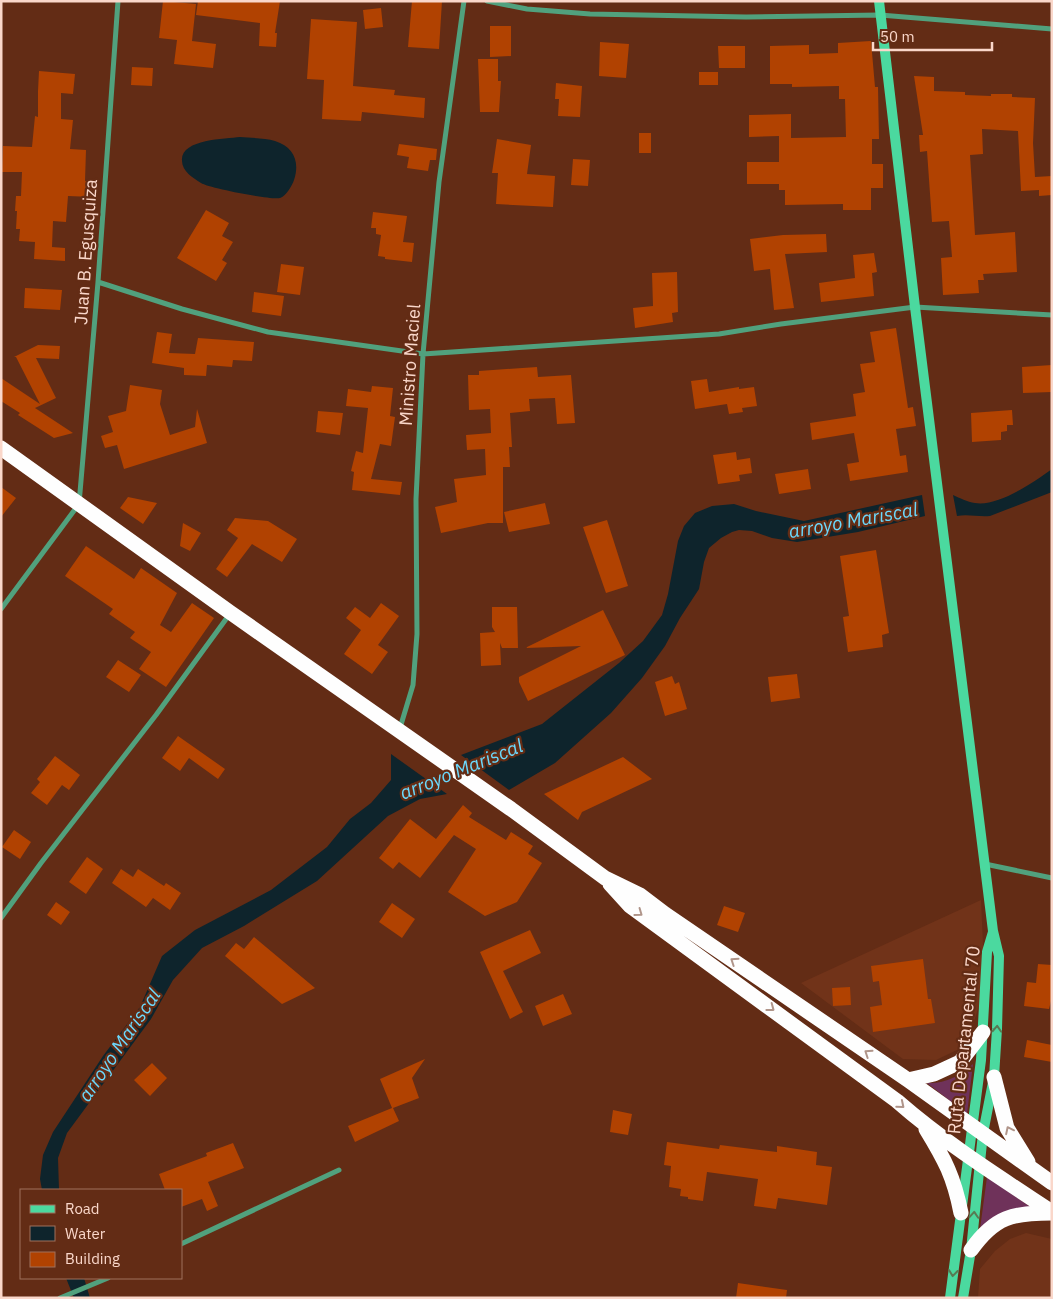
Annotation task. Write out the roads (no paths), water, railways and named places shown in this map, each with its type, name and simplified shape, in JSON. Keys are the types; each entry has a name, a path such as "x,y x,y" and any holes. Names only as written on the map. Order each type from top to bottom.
{"highway":[{"path":"1,448 605,878 640,895 908,1080 1052,1183"},
{"path":"605,878 630,906 897,1101 922,1124 1052,1212"},
{"path":"908,1080 934,1074 960,1062 982,1032"},
{"path":"994,1077 1007,1128 1025,1159 1036,1171"},
{"path":"922,1124 945,1160 955,1186 961,1213"},
{"path":"972,1250 997,1222 1022,1213 1052,1212"}],"main road":[{"path":"879,1 993,931"},
{"name":"Ruta Departamental 70","path":"950,1298 961,1213 973,1160 977,1129 987,952 993,931"},
{"name":"Ruta Departamental 70","path":"977,1129 994,1077 999,956 993,931"},
{"path":"963,1298 972,1250 973,1160"}],"street":[{"name":"Juan B. Egusquiza","path":"79,504 98,282 118,1"},
{"name":"Ministro Maciel","path":"403,734 413,685 418,634 416,499 423,354 439,182 464,1"},
{"path":"488,1 527,9 590,14 746,17 880,15 1052,29"},
{"path":"98,282 182,309 268,332 423,354 720,334 781,324 915,307 1052,315"},
{"path":"1,609 79,504"},
{"path":"1,918 156,715 231,613"},
{"path":"985,864 1052,878"},
{"path":"182,1244 339,1170"},
{"path":"60,1298 106,1279"}],"water":[{"path":"240,137 275,141 291,151 296,161 296,173 290,188 282,197 274,198 253,195 206,185 191,176 182,165 183,154 188,148 196,144"},
{"path":"1052,469 1052,492 990,516 957,516 953,495 975,503 994,501 1015,492"},
{"path":"922,495 925,516 858,532 797,542 772,538 752,531 739,530 721,538 709,548 704,562 699,589 665,646 642,678 611,713 555,763 509,790 461,755 542,724 619,663 643,641 662,615 678,541 684,526 695,513 712,506 734,504 756,511 804,521"},
{"path":"391,754 447,794 420,799 388,816 317,881 244,926 202,948 173,980 151,1019 67,1133 58,1158 59,1189 42,1189 40,1179 43,1155 53,1132 103,1056 140,1007 162,956 195,930 271,890 327,847 350,819 371,803 391,780"},
{"path":"66,1279 84,1279 90,1298 74,1298"}],"waterway":[{"name":"arroyo Mariscal","path":"460,769 478,762"},
{"name":"arroyo Mariscal","path":"423,784 453,772"}]}
